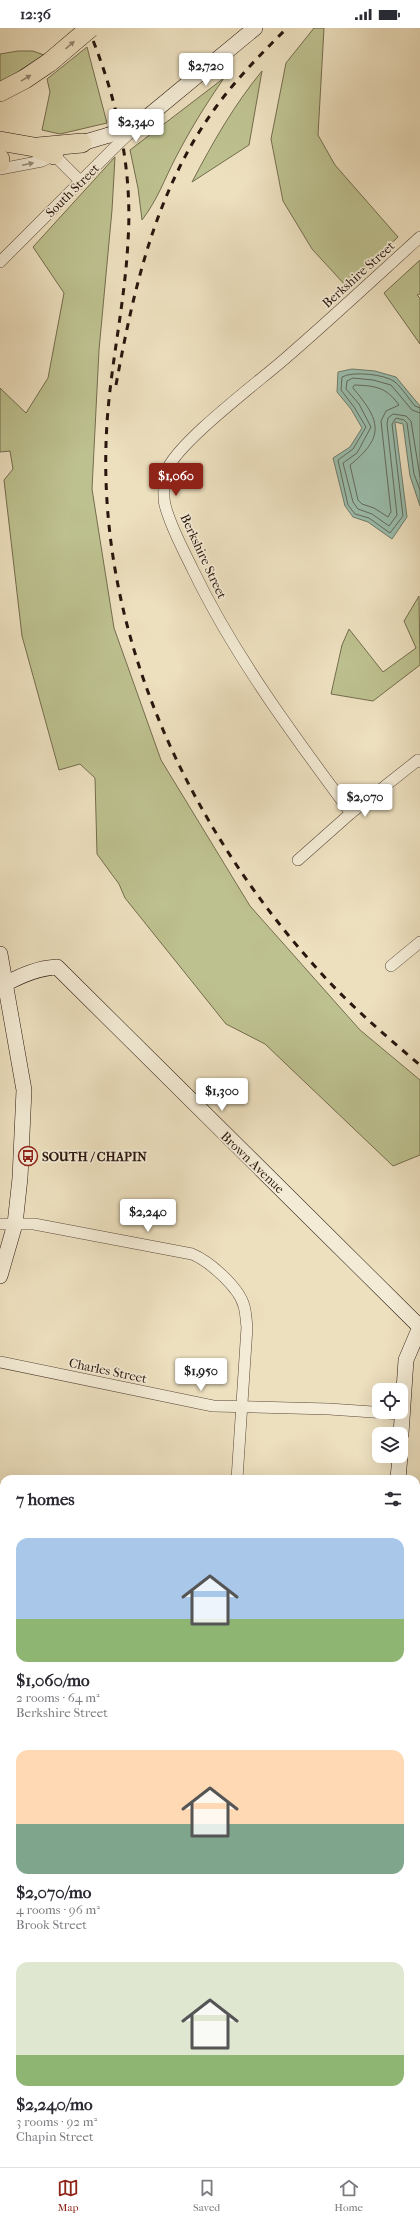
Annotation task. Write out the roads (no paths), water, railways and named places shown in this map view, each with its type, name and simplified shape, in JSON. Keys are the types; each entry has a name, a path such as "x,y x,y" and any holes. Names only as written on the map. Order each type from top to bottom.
{"highway":[{"path":"0,92 25,79 50,62 90,28"},
{"path":"0,141 34,147 54,155"},
{"path":"34,147 82,143"}],"street":[{"path":"0,169 42,161 82,143 113,141 140,123 255,28"},
{"name":"South Street","path":"0,262 80,181 113,141"},
{"path":"54,155 80,181"},
{"name":"Berkshire Street","path":"351,813 292,732 249,669 205,594 178,539 164,503 166,472 179,452 209,424 288,356 420,236"},
{"path":"298,860 351,813 419,761"},
{"path":"391,966 420,942"},
{"path":"0,954 3,985 24,1090 20,1178 15,1224 0,1276"},
{"name":"Brown Avenue","path":"3,985 22,975 43,968 57,968 420,1327"},
{"path":"0,1224 41,1226 192,1254 201,1258 212,1267 238,1294 244,1305 247,1343 240,1407 237,1475"},
{"path":"404,1383 406,1360 420,1327"},
{"name":"Charles Street","path":"0,1362 213,1406 329,1409 372,1412"},
{"path":"398,1475 399,1463"}],"water":[{"path":"352,369 375,371 396,377 420,406 420,506 410,476 403,424 395,422 407,517 392,539 368,522 353,517 345,506 333,458 350,447 362,428 351,409 337,392 338,372"}],"railway":[{"path":"88,28 107,79 114,105 125,159 128,186 129,213 126,264 107,423 107,497 115,571 132,643 156,712 187,780 223,845 265,906 324,977 350,1003 420,1065"},
{"path":"116,385 131,312 150,240 178,171 195,138 224,96 250,66 287,28"}],"place":[{"name":"SOUTH / CHAPIN","path":"28,1156"}]}
